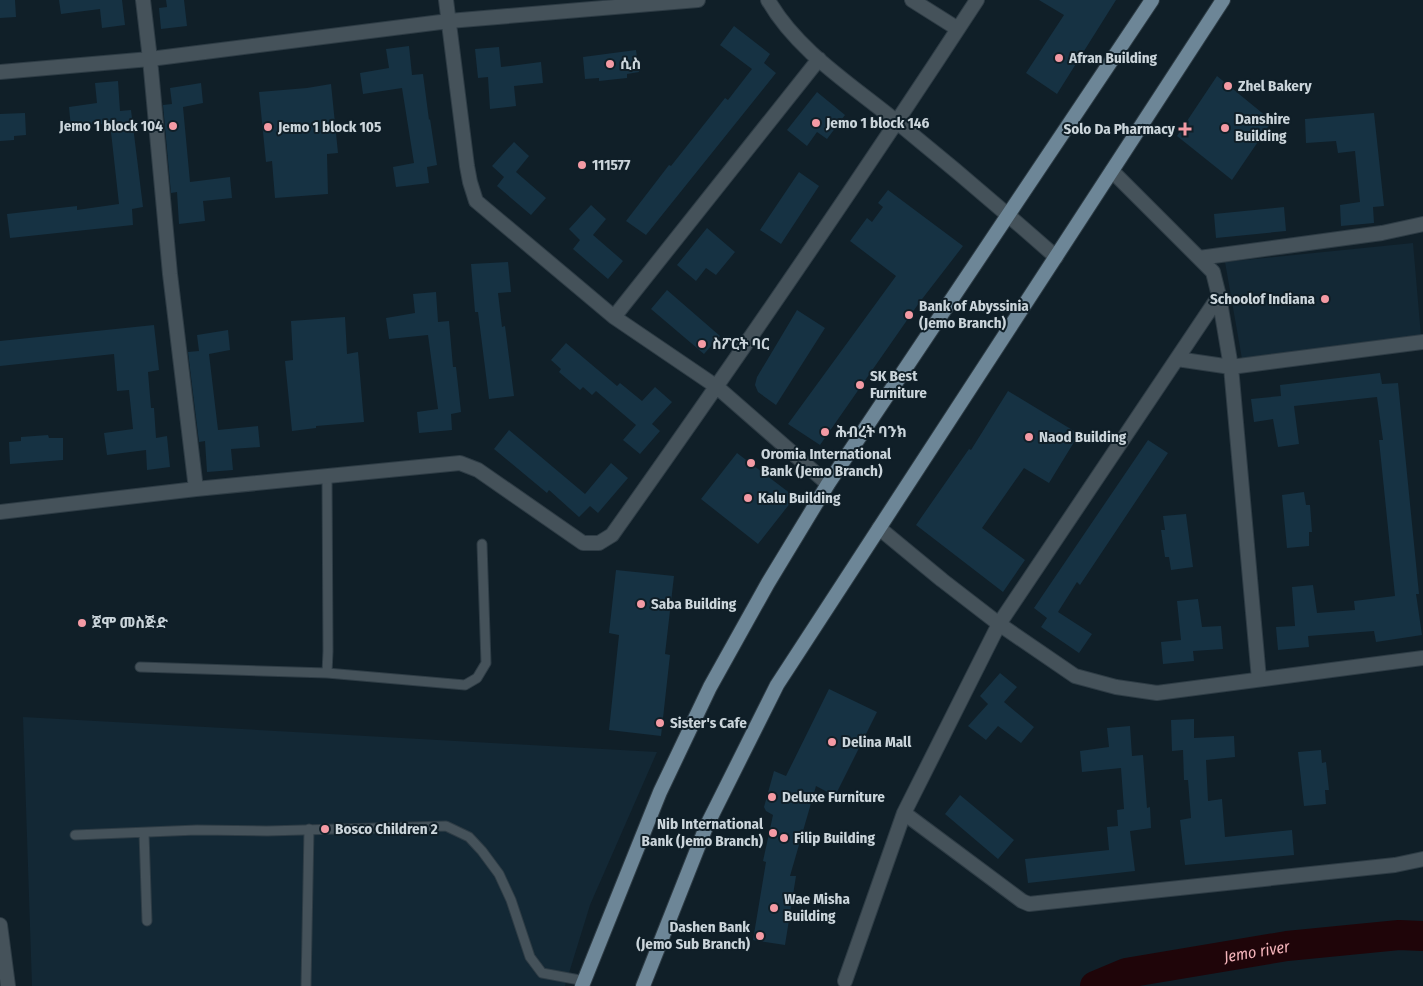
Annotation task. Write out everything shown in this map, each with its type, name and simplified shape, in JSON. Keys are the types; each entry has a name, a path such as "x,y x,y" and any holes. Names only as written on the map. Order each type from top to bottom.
{"main road":[{"path":"583,983 660,792 710,687 768,583 828,484 1152,0"},
{"path":"643,986 706,827 777,685 1223,0"}],"street":[{"path":"143,0 170,274 196,489"},
{"path":"446,0 467,166 476,201 614,317 717,386 828,484"},
{"path":"0,72 150,59 449,21 698,0"},
{"path":"768,0 786,27 818,59 897,122 1056,257"},
{"path":"912,0 958,29"},
{"path":"0,512 196,489 460,463 478,470 583,543 599,543 612,535 717,386 897,122 977,0"},
{"path":"614,317 818,59"},
{"path":"1112,171 1213,272 1231,367 1259,679"},
{"path":"1199,258 1382,233 1423,224"},
{"path":"845,981 904,813 999,624 1219,296"},
{"path":"1177,359 1231,367 1423,342"},
{"path":"879,528 999,624 1075,676 1116,687 1157,693 1423,658"},
{"path":"904,813 1022,901 1029,904 1394,865 1423,859"},
{"path":"0,926 2,956 8,986"}],"lane":[{"path":"327,476 327,673"},
{"path":"140,668 327,673 465,685 477,678 486,662 482,544"},
{"path":"75,835 197,830 267,831 309,828 446,826 469,837 482,851 498,874 511,900 530,958 542,973 583,983"},
{"path":"306,986 309,828"},
{"path":"144,833 147,921"}],"shaded area":[{"name":"Schoolof Indiana","path":"1413,243 1421,336 1242,359 1225,262"},
{"name":"Bosco Children 2","path":"23,717 657,752 590,905 565,986 32,986"}],"building":[{"path":"0,0 15,0 16,17 0,18"},
{"path":"59,0 122,0 125,25 102,28 100,9 61,14"},
{"path":"166,0 184,0 187,26 161,29 159,8 167,7"},
{"path":"1039,0 1116,0 1057,94 1026,73 1064,15"},
{"path":"734,26 770,54 764,63 776,73 646,235 626,221 669,165 671,166 725,98 728,100 752,69 720,45"},
{"path":"409,46 412,75 423,74 437,165 427,167 429,183 396,187 393,167 414,163 402,88 363,94 360,73 389,68 386,49"},
{"path":"499,47 501,67 541,62 543,83 514,86 516,106 490,109 488,77 478,78 475,49"},
{"path":"636,50 639,72 627,74 627,78 599,81 599,78 585,79 583,57"},
{"name":"Danshire Building","path":"1217,76 1272,121 1232,180 1177,136"},
{"path":"118,81 120,111 131,110 143,207 132,209 133,225 10,238 7,214 77,206 77,210 119,204 110,123 71,128 69,107 97,103 95,83"},
{"path":"201,83 203,103 183,107 190,182 230,177 232,198 203,201 205,221 179,224 177,192 171,193 163,105 172,104 170,88"},
{"path":"331,84 338,153 327,154 328,194 275,198 272,161 266,162 259,92"},
{"name":"Jemo 1 block 146","path":"817,92 845,115 827,139 817,132 807,146 787,130"},
{"path":"25,113 26,135 14,136 14,140 0,141 0,114"},
{"path":"1374,113 1384,206 1373,207 1374,223 1341,226 1340,205 1360,202 1355,151 1338,153 1336,141 1306,143 1305,119"},
{"path":"514,142 529,156 516,172 546,198 531,215 497,186 504,177 492,166"},
{"path":"799,172 819,186 781,244 760,230"},
{"path":"888,190 963,246 919,303 820,445 788,424 896,276 850,241 867,218 872,222 883,207 878,203"},
{"path":"591,205 606,219 593,235 623,261 608,279 573,249 580,240 569,229"},
{"path":"1284,207 1286,231 1216,238 1214,214"},
{"path":"707,228 735,252 716,275 706,268 696,281 677,265"},
{"path":"508,262 511,292 498,293 502,327 505,326 514,396 489,399 478,312 475,312 471,264"},
{"path":"667,290 720,336 704,354 651,309"},
{"path":"436,292 438,322 449,321 453,367 456,367 461,412 451,414 452,430 419,433 417,412 438,409 428,335 389,339 386,318 415,313 413,294"},
{"path":"797,310 825,328 776,405 758,392 755,385 757,377"},
{"path":"345,317 347,354 358,352 364,422 316,426 316,428 292,431 285,361 293,360 291,321"},
{"path":"154,325 159,370 148,372 151,408 154,408 156,438 167,436 170,467 147,470 146,450 107,455 104,433 133,429 129,390 117,391 114,354 0,366 0,341"},
{"path":"228,330 230,350 209,354 218,430 258,426 260,447 231,449 233,470 207,472 205,441 199,442 188,352 199,351 197,335"},
{"path":"566,343 617,386 620,383 642,401 655,387 672,402 652,424 660,431 640,454 623,440 636,425 596,391 592,395 583,387 580,390 559,372 561,369 551,360"},
{"path":"1380,373 1382,384 1398,383 1419,594 1416,594 1422,635 1376,642 1374,631 1308,636 1309,647 1278,650 1276,627 1295,626 1292,587 1313,585 1317,613 1355,610 1354,601 1395,596 1379,440 1383,440 1377,397 1294,406 1299,444 1278,447 1273,419 1254,422 1251,399 1281,396 1280,385"},
{"path":"1008,391 1079,434 1049,483 1024,468 982,528 1025,560 1003,592 916,525 969,449 971,450"},
{"path":"509,430 585,494 611,463 628,478 598,513 590,506 579,517 549,490 547,493 494,449"},
{"path":"48,435 49,438 63,438 63,460 10,464 9,442 21,441 21,437"},
{"path":"1148,440 1168,453 1080,585 1077,582 1058,612 1092,634 1079,653 1041,627 1047,618 1034,608"},
{"name":"Kalu Building","path":"737,453 795,497 758,544 701,499"},
{"path":"1304,492 1306,505 1310,505 1312,532 1309,532 1309,546 1287,548 1282,495"},
{"path":"1186,514 1193,567 1171,570 1169,557 1165,557 1161,530 1165,530 1163,516"},
{"path":"616,570 674,576 665,654 670,655 661,736 609,730 619,635 609,633"},
{"path":"1198,599 1202,627 1221,626 1223,649 1193,651 1194,661 1163,664 1161,642 1181,640 1177,601"},
{"path":"1000,673 1017,687 1004,702 1034,727 1021,743 998,726 986,740 968,726 988,704 980,696"},
{"path":"829,689 877,712 835,796 816,786 790,876 796,876 785,945 753,940 766,862 763,861 773,815 766,811 764,807 774,771 786,776"},
{"path":"1194,719 1194,738 1234,736 1235,757 1206,760 1208,801 1222,799 1225,837 1292,830 1294,855 1185,865 1180,820 1191,818 1188,780 1184,780 1183,750 1172,751 1171,720"},
{"path":"1130,726 1132,756 1143,755 1147,808 1150,807 1151,828 1130,831 1135,871 1028,883 1025,859 1109,850 1107,827 1118,826 1117,810 1124,809 1121,768 1082,772 1080,751 1109,747 1107,728"},
{"path":"1321,750 1322,763 1326,762 1329,790 1325,790 1326,804 1304,806 1298,752"},
{"path":"960,795 1014,840 998,859 945,814"}],"waterway":[{"name":"Jemo river","path":"1095,986 1126,973 1287,946 1399,935 1423,936"}],"place":[{"name":"Afran Building","path":"1059,58"},
{"name":"ሲስ","path":"610,64"},
{"name":"Zhel Bakery","path":"1228,86"},
{"name":"Jemo 1 block 146","path":"816,123"},
{"name":"Jemo 1 block 104","path":"173,126"},
{"name":"Jemo 1 block 105","path":"268,127"},
{"name":"Danshire Building","path":"1225,128"},
{"name":"Solo Da Pharmacy","path":"1185,129"},
{"name":"111577","path":"582,165"},
{"name":"Schoolof Indiana","path":"1325,299"},
{"name":"Bank of Abyssinia (Jemo Branch)","path":"909,315"},
{"name":"ስፖርት ባር","path":"702,344"},
{"name":"SK Best Furniture","path":"860,385"},
{"name":"ሕብረት ባንክ","path":"825,432"},
{"name":"Naod Building","path":"1029,437"},
{"name":"Oromia International Bank (Jemo Branch)","path":"751,463"},
{"name":"Kalu Building","path":"748,498"},
{"name":"Saba Building","path":"641,604"},
{"name":"ጀሞ መስጅድ","path":"82,623"},
{"name":"Sister's Cafe","path":"660,723"},
{"name":"Delina Mall","path":"832,742"},
{"name":"Deluxe Furniture","path":"772,797"},
{"name":"Bosco Children 2","path":"325,829"},
{"name":"Nib International Bank (Jemo Branch)","path":"773,833"},
{"name":"Filip Building","path":"784,838"},
{"name":"Wae Misha Building","path":"774,908"},
{"name":"Dashen Bank (Jemo Sub Branch)","path":"760,936"}]}
